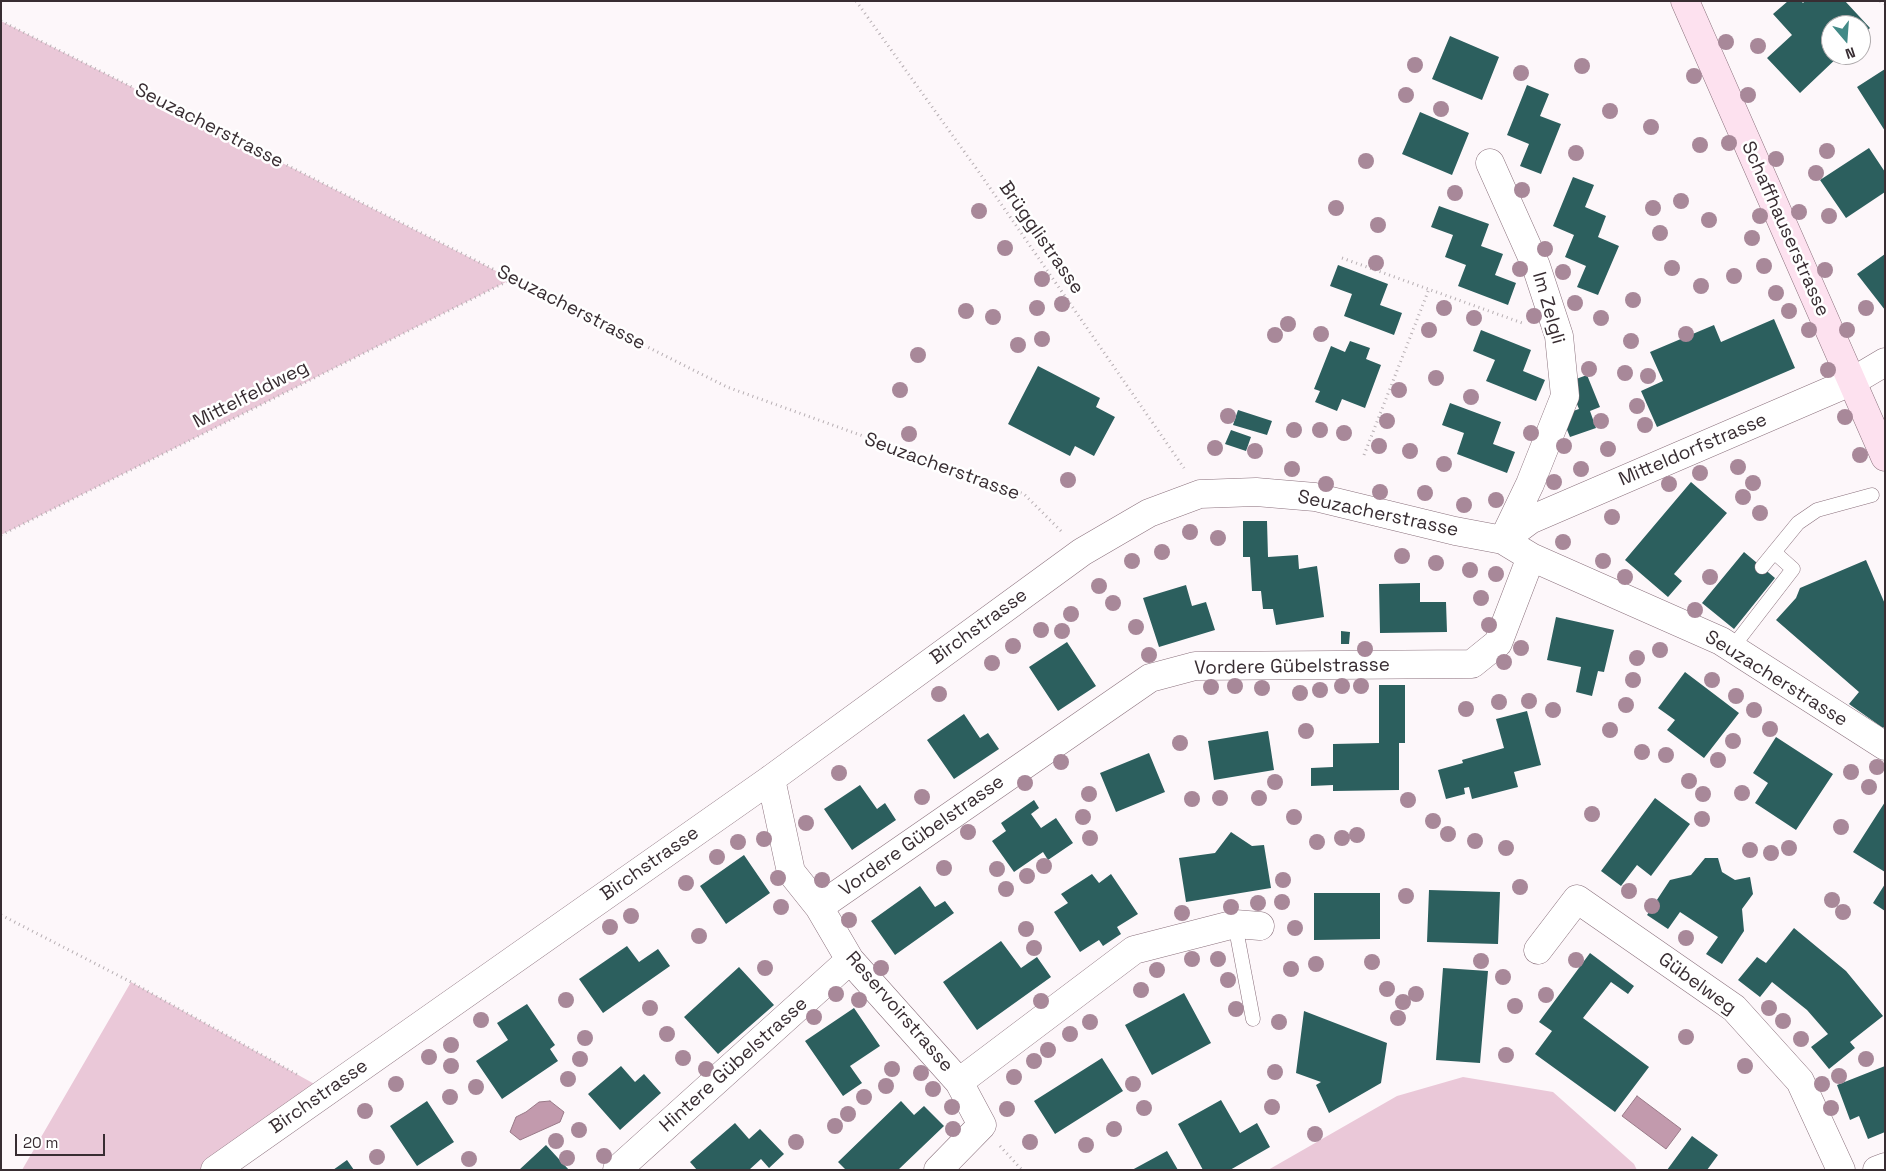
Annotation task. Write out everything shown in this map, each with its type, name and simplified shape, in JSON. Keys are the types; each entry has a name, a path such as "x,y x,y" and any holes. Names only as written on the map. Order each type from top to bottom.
{"street":[{"name":"Schaffhauserstrasse","path":"1685,1 1885,456"},
{"name":"Im Zelgli","path":"1490,163 1536,266 1559,336 1565,396 1530,484 1503,540"},
{"name":"Mitteldorfstrasse","path":"1503,540 1530,520 1853,381 1885,362"},
{"name":"Seuzacherstrasse","path":"1082,552 1149,513 1200,494 1256,492 1314,497 1455,531 1503,540 1531,557 1721,641 1885,746"},
{"name":"Birchstrasse","path":"215,1170 771,779 1082,552"},
{"name":"Vordere Gübelstrasse","path":"819,907 1150,678 1195,666 1472,664 1498,643 1531,557"},
{"name":"Reservoirstrasse","path":"771,779 791,872 819,907 850,960 959,1082 982,1125 938,1170"},
{"name":"Gübelweg","path":"1538,950 1577,899 1734,1008 1800,1081 1841,1170"},
{"name":"Reservoirstrasse","path":"959,1082 1134,950 1248,925"},
{"name":"Hintere Gübelstrasse","path":"618,1170 850,960"},
{"path":"1877,1170 1885,1167"}],"lane":[{"path":"1762,567 1798,523 1817,510 1872,495"},
{"path":"1732,648 1793,570 1774,552"},
{"path":"1248,925 1252,1020"}],"path":[{"name":"Brügglistrasse","path":"856,1 981,175 1200,494"},
{"path":"1880,1 1885,4"},
{"name":"Seuzacherstrasse","path":"1,21 727,387 1024,494 1082,552"},
{"path":"1342,258 1559,336"},
{"name":"Mittelfeldweg","path":"1,535 512,279"},
{"path":"1364,455 1429,289"},
{"path":"1,915 131,982 327,1091"}],"shaded area":[{"path":"1,21 512,279 1,535"},
{"path":"131,982 327,1091 215,1170 22,1170"},
{"path":"1463,1077 1553,1092 1634,1164 1637,1170 1268,1170 1397,1096"},
{"path":"1637,1096 1681,1129 1666,1149 1622,1116"},
{"path":"550,1101 564,1112 560,1122 520,1140 510,1132 516,1117 539,1102"}],"building":[{"path":"1788,1 1801,1 1803,3 1805,1 1845,1 1858,15 1821,15 1821,65 1829,65 1800,93 1767,58 1792,35 1773,14"},
{"path":"1450,36 1499,57 1482,100 1432,79"},
{"path":"1885,69 1885,131 1857,87"},
{"path":"1527,85 1549,94 1540,116 1561,124 1541,174 1520,166 1529,144 1507,135"},
{"path":"1420,112 1469,133 1452,175 1402,154"},
{"path":"1869,148 1885,172 1885,192 1846,218 1820,180"},
{"path":"1573,177 1594,185 1585,207 1606,216 1598,237 1619,246 1598,295 1577,287 1586,266 1565,257 1574,235 1553,226"},
{"path":"1439,206 1489,224 1481,246 1503,254 1495,275 1516,283 1508,305 1458,286 1466,265 1445,257 1453,235 1431,227"},
{"path":"1885,254 1885,310 1857,274"},
{"path":"1338,265 1388,284 1380,305 1402,313 1394,335 1344,316 1352,294 1330,286"},
{"path":"1774,319 1795,368 1657,427 1641,391 1663,381 1650,352 1714,325 1721,342"},
{"path":"1481,330 1531,350 1523,371 1545,380 1536,401 1486,381 1495,360 1473,351"},
{"path":"1350,341 1370,348 1366,359 1381,365 1365,408 1342,399 1337,411 1315,402 1320,391 1314,389 1331,346 1345,352"},
{"path":"1038,366 1100,398 1096,407 1115,417 1094,456 1075,446 1070,456 1008,424"},
{"path":"1587,375 1600,407 1590,411 1596,428 1570,437 1561,415 1579,409 1568,382"},
{"path":"1450,403 1501,422 1493,444 1515,452 1507,473 1457,454 1464,433 1442,425"},
{"path":"1238,410 1272,421 1267,435 1233,425"},
{"path":"1231,430 1251,437 1246,451 1225,444"},
{"path":"1691,482 1727,513 1674,574 1682,581 1668,597 1625,560"},
{"path":"1243,521 1267,521 1268,557 1298,555 1299,569 1317,566 1324,617 1276,625 1273,609 1263,609 1261,591 1252,591 1250,557 1243,557"},
{"path":"1744,552 1775,578 1734,629 1702,603"},
{"path":"1866,560 1885,604 1885,726 1883,728 1849,704 1859,692 1776,620 1796,598 1800,588"},
{"path":"1420,583 1420,602 1446,602 1447,632 1380,633 1379,584"},
{"path":"1186,585 1192,606 1206,602 1215,630 1159,647 1143,598"},
{"path":"1556,617 1614,630 1604,672 1598,671 1592,696 1576,692 1581,667 1547,660"},
{"path":"1341,631 1350,632 1349,644 1341,644"},
{"path":"1067,642 1096,686 1058,711 1029,667"},
{"path":"1685,672 1739,713 1704,758 1667,730 1675,720 1658,708"},
{"path":"1379,685 1405,685 1405,743 1399,743 1399,790 1333,791 1333,785 1311,786 1311,768 1333,767 1333,744 1379,743"},
{"path":"1527,711 1541,765 1514,772 1518,787 1472,799 1469,787 1464,788 1465,794 1446,799 1438,770 1463,763 1462,760 1504,748 1496,719"},
{"path":"964,714 980,738 988,733 999,749 954,779 927,740"},
{"path":"1268,731 1274,770 1214,780 1208,741"},
{"path":"1776,737 1833,774 1796,830 1755,803 1768,783 1753,773"},
{"path":"1149,753 1165,792 1116,812 1100,773"},
{"path":"860,785 877,809 885,803 896,820 852,850 824,809"},
{"path":"1655,798 1690,824 1651,876 1637,865 1621,886 1601,871"},
{"path":"1034,800 1039,808 1031,814 1041,828 1056,818 1073,843 1048,860 1043,852 1014,872 992,841 1006,831 1001,823"},
{"path":"1885,802 1885,872 1853,852"},
{"path":"1231,832 1252,846 1264,845 1271,888 1186,902 1179,858 1215,853"},
{"path":"744,855 770,893 726,924 700,886"},
{"path":"1705,858 1718,858 1722,872 1735,880 1750,877 1753,894 1742,909 1744,931 1722,964 1706,954 1718,937 1680,912 1668,929 1647,915 1670,880 1691,875"},
{"path":"1092,874 1099,883 1111,874 1138,914 1117,927 1121,934 1103,946 1099,940 1080,952 1054,912 1068,903 1061,894"},
{"path":"1885,884 1885,911 1873,903"},
{"path":"920,886 935,907 945,901 954,913 895,955 871,921"},
{"path":"1429,890 1500,892 1498,944 1427,942"},
{"path":"1314,893 1380,893 1380,939 1314,940"},
{"path":"1794,928 1846,971 1883,1016 1850,1042 1855,1048 1829,1069 1811,1047 1828,1034 1807,1010 1772,982 1760,997 1738,980 1757,957 1766,963"},
{"path":"1001,941 1021,968 1037,957 1051,977 977,1030 943,982"},
{"path":"627,946 639,962 658,949 670,966 603,1013 579,979"},
{"path":"1590,953 1634,986 1628,994 1611,982 1583,1018 1649,1067 1615,1112 1535,1054 1552,1031 1539,1022"},
{"path":"739,967 774,1005 718,1054 684,1017"},
{"path":"1443,968 1488,971 1480,1063 1436,1060"},
{"path":"1184,993 1211,1043 1152,1075 1125,1025"},
{"path":"527,1004 555,1045 550,1049 558,1061 502,1099 476,1061 508,1040 497,1023"},
{"path":"854,1008 880,1046 850,1066 862,1083 843,1096 805,1041"},
{"path":"1304,1011 1387,1043 1381,1083 1329,1113 1316,1085 1321,1082 1296,1073"},
{"path":"1102,1058 1123,1091 1055,1134 1034,1101"},
{"path":"621,1066 635,1082 644,1074 661,1093 620,1130 588,1094"},
{"path":"1885,1066 1885,1132 1868,1139 1859,1116 1850,1120 1837,1085"},
{"path":"1221,1100 1240,1133 1257,1123 1270,1147 1230,1170 1203,1170 1178,1124"},
{"path":"427,1101 454,1142 417,1166 390,1126"},
{"path":"901,1101 914,1115 924,1106 944,1126 898,1170 846,1170 838,1162"},
{"path":"735,1123 749,1139 760,1129 784,1154 769,1168 761,1159 749,1170 697,1170 690,1162"},
{"path":"1692,1136 1718,1155 1707,1170 1667,1170"},
{"path":"546,1145 569,1170 519,1170"},
{"path":"1167,1151 1178,1170 1132,1170"},
{"path":"347,1160 354,1170 333,1170"}]}
